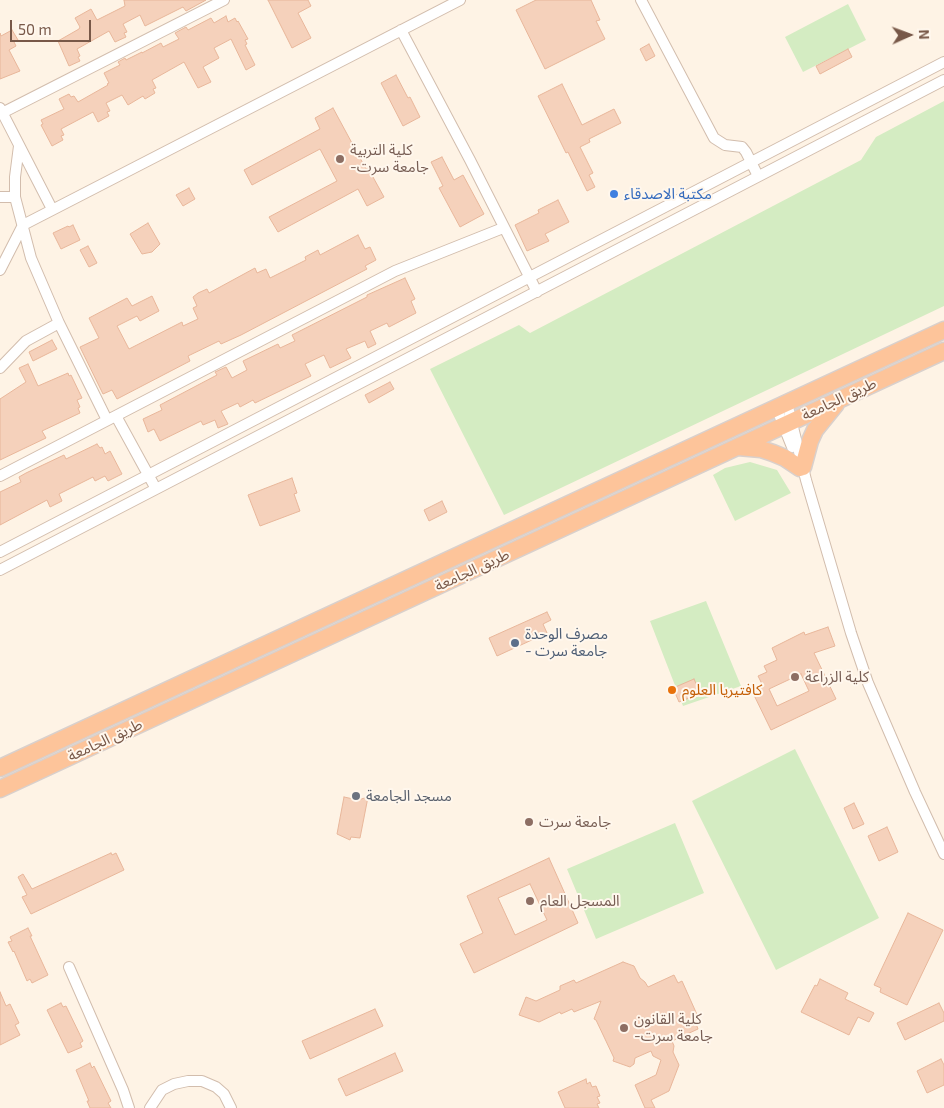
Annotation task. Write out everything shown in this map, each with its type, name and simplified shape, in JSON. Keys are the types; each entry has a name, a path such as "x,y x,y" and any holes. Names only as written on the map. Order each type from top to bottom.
{"highway":[{"name":"طريق الجامعة","path":"0,768 944,330"},
{"name":"طريق الجامعة","path":"0,789 944,351"},
{"path":"738,447 761,449 773,453 785,458 803,472 810,440 815,430 840,399"}],"street":[{"path":"52,209 1,111 224,0"},
{"path":"0,270 23,225 460,0"},
{"path":"641,0 714,138 725,144 742,147 758,176"},
{"path":"401,30 537,292"},
{"path":"0,552 944,62"},
{"path":"0,570 944,80"},
{"path":"20,146 15,177 15,197 31,258 60,323 112,418 156,489"},
{"path":"0,197 15,197"},
{"path":"0,476 395,271 503,228"},
{"path":"0,368 26,341 60,323"},
{"path":"782,405 868,683 944,854"},
{"path":"69,966 129,1108"},
{"path":"150,1108 162,1090 174,1084 188,1081 202,1082 216,1087 224,1094 231,1108"}],"green space":[{"path":"848,4 866,40 803,72 785,37"},
{"path":"944,101 944,306 504,515 430,369 519,325 530,333 861,160 876,137"},
{"path":"750,462 777,470 791,493 735,521 713,475 725,468"},
{"path":"706,601 741,686 683,706 650,621"},
{"path":"795,749 879,918 776,970 692,801"},
{"path":"675,823 704,893 596,939 567,869"}],"building":[{"path":"124,0 206,0 186,11 183,7 145,26 140,15 123,24 127,32 124,33 126,37 115,42 109,31 77,49 80,61 69,66 58,41 79,29 80,27 75,18 91,9 97,20 125,6"},
{"path":"268,0 308,0 311,6 298,13 311,38 292,48"},
{"path":"536,0 591,0 600,20 596,21 605,39 545,69 516,10"},
{"path":"226,16 228,22 235,18 238,21 248,39 245,40 247,44 245,45 255,65 246,70 231,39 214,48 219,58 203,67 211,82 198,88 184,62 152,80 156,88 153,89 155,93 145,99 143,96 128,105 122,95 106,103 110,111 107,112 109,116 98,122 93,112 61,129 64,135 61,136 63,140 52,146 41,125 43,124 41,120 64,109 59,99 69,94 71,97 74,96 78,102 108,85 109,83 104,73 120,65 118,62 161,43 163,47 179,39 175,33 186,27 188,30 211,18 214,23"},
{"path":"12,30 18,40 14,42 16,46 9,50 20,71 0,79 0,33 1,36"},
{"path":"649,44 655,56 646,61 640,49"},
{"path":"848,49 852,57 820,74 816,66"},
{"path":"396,75 420,117 403,126 381,83"},
{"path":"562,84 582,125 614,109 621,123 589,139 590,142 580,147 593,173 589,175 595,187 587,191 538,96"},
{"path":"333,108 366,169 368,168 384,197 367,206 358,189 278,232 269,217 337,181 320,149 252,185 244,170 320,129 315,118"},
{"path":"442,157 454,180 463,175 484,214 460,227 439,188 443,186 431,162"},
{"path":"189,188 195,199 183,206 176,195"},
{"path":"558,200 569,222 545,234 549,241 527,251 515,225 539,213 538,210"},
{"path":"148,223 160,244 152,252 142,254 130,234"},
{"path":"73,225 80,240 61,249 53,233"},
{"path":"358,235 365,249 370,247 376,260 365,266 367,269 241,335 221,344 219,341 188,356 190,361 117,399 112,390 103,394 80,347 99,338 89,318 127,298 132,306 152,296 159,311 140,321 137,316 117,326 129,349 182,322 183,326 198,319 193,308 197,306 193,297 198,293 207,289 209,293 255,268 257,273 266,269 270,278 306,260 305,257 318,250 320,255"},
{"path":"88,246 97,263 89,267 80,250"},
{"path":"405,278 415,299 411,301 416,313 389,327 387,323 370,331 376,344 368,348 365,341 346,349 351,358 330,368 324,355 305,364 311,376 255,403 253,400 240,407 238,403 221,411 228,424 218,428 215,420 203,425 201,421 160,441 154,429 148,432 143,419 162,410 160,405 217,375 215,372 226,367 232,378 247,370 243,361 278,344 280,348 295,341 292,335 367,297 367,295"},
{"path":"52,340 57,349 33,361 29,352"},
{"path":"28,364 38,386 68,373 69,376 71,375 82,398 77,400 80,413 42,431 46,438 0,460 0,399 26,382 19,368"},
{"path":"390,382 394,389 369,403 365,395"},
{"path":"97,444 100,448 102,447 105,454 110,451 122,474 108,481 105,476 95,481 93,477 59,494 62,501 50,507 47,500 0,525 0,492 21,482 19,477 26,473 64,455 66,459"},
{"path":"292,478 297,493 294,494 300,511 260,526 248,495"},
{"path":"442,501 447,512 429,521 424,510"},
{"path":"547,612 551,620 543,624 547,633 497,656 489,638"},
{"path":"828,627 835,646 814,653 836,699 771,730 751,689 762,684 758,676 767,672 764,666 777,660 772,648 804,632 805,635","holes":["801,674 809,691 777,706 769,689"]},
{"path":"694,679 699,690 692,692 694,696 679,702 673,688"},
{"path":"344,797 358,800 368,797 360,838 351,837 350,840 337,834"},
{"path":"854,803 864,824 853,829 844,808"},
{"path":"887,827 898,852 879,861 868,836"},
{"path":"111,853 112,855 116,853 124,870 31,914 22,897 27,895 18,877 23,874 32,889"},
{"path":"549,858 578,923 474,973 460,944 483,933 467,896","holes":["530,884 547,920 515,935 498,898"]},
{"path":"908,913 943,930 907,1005 880,992 881,988 874,985"},
{"path":"28,928 48,975 32,983 30,979 27,981 8,942 12,941 10,937"},
{"path":"623,962 634,966 640,978 648,987 674,975 678,983 682,981 699,1019 695,1021 698,1029 672,1041 674,1046 673,1052 679,1065 669,1091 651,1100 655,1108 645,1108 635,1085 656,1075 661,1060 653,1056 651,1051 635,1058 634,1064 630,1067 613,1061 614,1058 594,1019 601,1001 574,1012 572,1009 561,1014 560,1012 539,1022 519,1015 526,997 536,1001 560,990 560,986 574,980 576,983"},
{"path":"820,979 848,993 845,999 874,1013 869,1022 858,1017 849,1035 801,1012"},
{"path":"0,992 6,1006 10,1004 19,1023 15,1025 20,1035 0,1045"},
{"path":"61,1003 63,1007 66,1006 83,1041 80,1043 82,1047 68,1053 47,1010"},
{"path":"939,1003 944,1013 944,1021 905,1040 897,1023"},
{"path":"375,1009 383,1026 310,1059 302,1041"},
{"path":"395,1053 403,1071 346,1096 338,1079"},
{"path":"941,1059 944,1065 944,1085 927,1093 917,1071"},
{"path":"90,1063 92,1068 94,1066 111,1101 108,1103 111,1108 90,1108 76,1070"},
{"path":"586,1079 587,1084 590,1082 592,1087 596,1086 600,1096 597,1097 600,1103 597,1104 599,1108 565,1108 558,1092"}],"place":[{"name":"كلية التربية -جامعة سرت","path":"340,159"},
{"name":"مكتبة الاصدقاء","path":"614,194"},
{"name":"مصرف الوحدة - جامعة سرت","path":"515,643"},
{"name":"كلية الزراعة","path":"795,677"},
{"name":"كافتيريا العلوم","path":"672,690"},
{"name":"مسجد الجامعة","path":"356,796"},
{"name":"جامعة سرت","path":"529,822"},
{"name":"المسجل العام","path":"530,901"},
{"name":"كلية القانون -جامعة سرت","path":"624,1028"}]}
